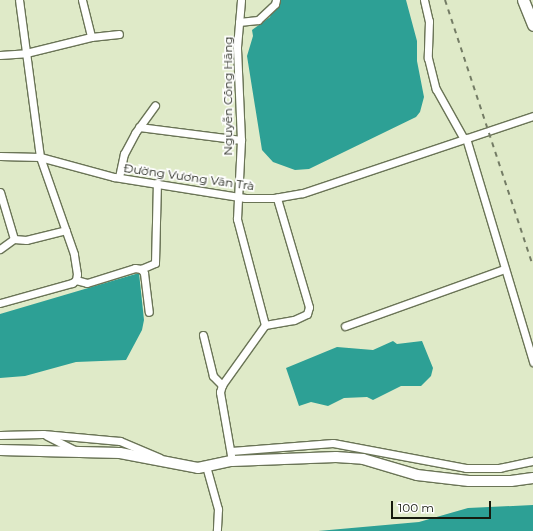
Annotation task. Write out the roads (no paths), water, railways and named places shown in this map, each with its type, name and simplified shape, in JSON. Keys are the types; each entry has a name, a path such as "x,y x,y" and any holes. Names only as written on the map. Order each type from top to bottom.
{"main road":[{"path":"523,0 533,24"}],"street":[{"path":"19,0 40,157 66,230 77,269 76,280"},
{"path":"82,0 91,37"},
{"name":"Nguyễn Công Hãng","path":"241,0 237,47 241,140 236,196 237,219 264,325"},
{"path":"239,22 258,20 275,4 276,0"},
{"path":"424,0 429,21 428,58 436,89 465,138 533,362"},
{"path":"0,55 26,53 91,37 119,34"},
{"path":"119,177 124,154 139,127 155,105"},
{"name":"Đường Vương Văn Trà","path":"0,156 40,157 119,177 236,196 277,198 303,193 533,116"},
{"path":"139,127 241,140"},
{"path":"0,303 76,280 87,283 136,268 142,269 155,263 157,183"},
{"path":"0,192 14,239"},
{"path":"232,456 220,400 222,385 264,325 294,320 307,314 309,307 277,198"},
{"path":"0,249 14,239 26,240 66,230"},
{"path":"142,269 144,273 149,312"},
{"path":"344,326 504,269"},
{"path":"203,335 213,376 222,385"},
{"path":"0,435 42,434 120,440 163,460"},
{"path":"42,434 79,452"},
{"path":"0,450 120,453 163,460 183,466 206,466 232,456 333,443 466,468 499,468 533,461"},
{"path":"232,456 336,457 363,459 417,476 469,481 511,481 533,478"},
{"path":"206,466 218,509 217,531"}],"water":[{"path":"274,0 406,0 417,41 417,61 424,97 420,112 416,117 309,169 295,170 273,162 262,150 247,56 253,36 252,30 270,17"},
{"path":"139,273 144,320 142,330 126,360 76,362 25,376 0,378 0,314"},
{"path":"393,341 397,344 422,341 433,368 431,376 421,386 401,386 373,400 367,397 344,398 328,406 311,402 299,406 286,368 337,347 373,350"},
{"path":"533,505 533,531 318,531 419,522 468,508"}],"railway":[{"path":"445,0 533,266"}]}
